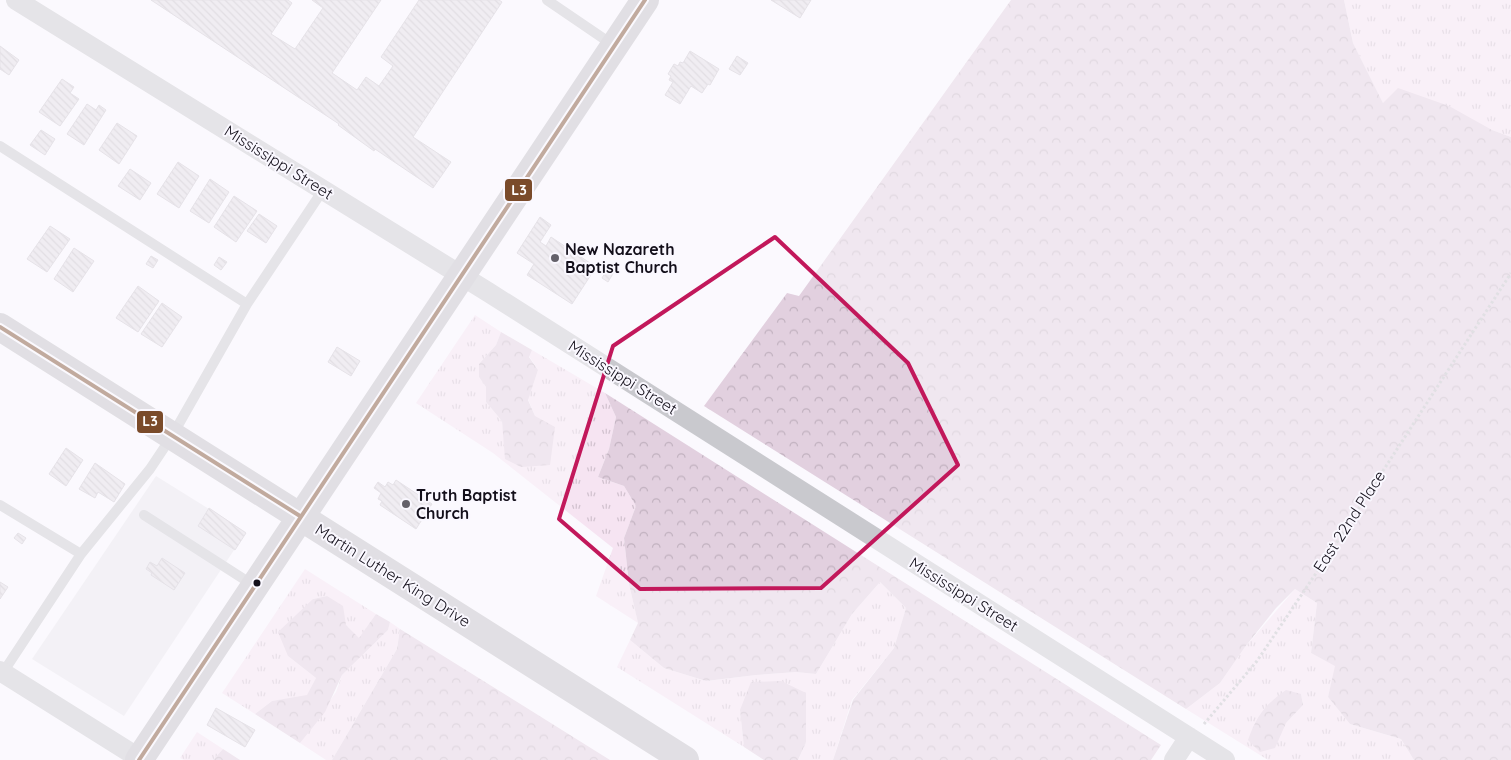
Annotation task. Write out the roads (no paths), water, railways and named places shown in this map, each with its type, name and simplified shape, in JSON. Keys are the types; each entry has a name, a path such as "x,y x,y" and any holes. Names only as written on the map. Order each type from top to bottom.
{"street":[{"name":"Mississippi Street","path":"16,0 461,275 1226,760"},
{"path":"1,674 140,760 253,586 645,0"},
{"name":"Martin Luther King Drive","path":"0,327 685,760"},
{"path":"1174,760 1189,737"}],"lane":[{"path":"547,0 614,46"},
{"path":"0,146 248,304"},
{"path":"1,674 81,554 150,469 172,436 248,304 323,190"},
{"path":"0,505 81,554"},
{"path":"144,515 253,586"}],"place":[{"name":"New Nazareth Baptist Church","path":"555,258"},
{"name":"Truth Baptist Church","path":"406,504"}]}
